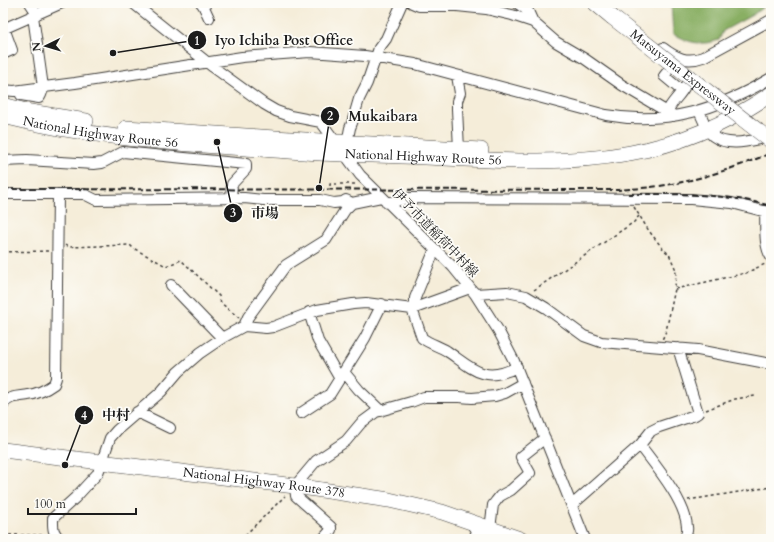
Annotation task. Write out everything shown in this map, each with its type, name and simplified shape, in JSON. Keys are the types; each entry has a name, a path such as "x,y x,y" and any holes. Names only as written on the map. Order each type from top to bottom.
{"highway":[{"name":"Matsuyama Expressway","path":"595,3 612,18 771,141"},
{"name":"National Highway Route 56","path":"3,104 30,112 128,129 342,146 403,156 442,159 518,161 570,160 610,157 653,148 708,130 728,120 771,94"},
{"name":"National Highway Route 56","path":"3,116 30,123 128,139 211,146 342,146 459,149 518,153 576,153 653,148"},
{"name":"National Highway Route 378","path":"3,450 295,486 389,500 442,512 472,522 485,534 520,539"}],"street":[{"path":"21,94 39,98 43,87 35,15 34,9 30,3"},
{"path":"3,54 12,50 5,27 62,3"},
{"name":"伊予市道稲荷中村線","path":"133,3 207,62 264,104 276,111 290,116 321,122 342,146 360,175 436,249 473,291 501,335 517,367 586,539"},
{"path":"201,3 204,5 209,18"},
{"path":"342,146 352,123 359,99 379,48 386,39 402,3"},
{"path":"412,3 419,6 457,6 486,9 533,22 556,42 622,85 671,114"},
{"path":"517,3 528,11 532,16 533,22"},
{"path":"608,3 616,13 670,54 689,60 703,57 771,20"},
{"path":"3,90 14,91 43,87 242,57 310,52 376,57 415,64 576,107 619,117 642,118 699,111 728,100 771,78"},
{"path":"671,114 673,101 684,88 664,76 679,58"},
{"path":"457,76 460,93 457,101 459,149"},
{"path":"699,111 708,130 713,136 728,142 771,137"},
{"path":"3,161 27,160 94,164 102,163 123,152 246,164 246,169 232,184 231,198"},
{"path":"3,194 84,194 96,200 231,198 320,200 334,203 343,202 346,200 352,203 409,198 690,199 732,203 768,212 766,239 770,259"},
{"path":"3,404 10,397 28,395 48,388 54,384 60,248 58,194"},
{"path":"58,538 53,529 53,518 75,498 98,473 110,438 117,430 161,392 178,372 200,353 244,324 286,265 326,240 345,210 352,203"},
{"path":"436,249 415,298 414,308 422,338 446,351 474,370 485,374 500,374 517,367"},
{"path":"171,285 222,338"},
{"path":"244,324 266,328 273,327 317,310 360,304 382,304 414,308 473,291 501,292 526,296 592,340 615,344 658,346 712,352 771,364"},
{"path":"301,413 330,394 365,338 382,304"},
{"path":"309,312 318,341 342,376 381,411"},
{"path":"572,505 640,445 654,429 698,413 678,348"},
{"path":"324,539 331,530 331,527 296,496 294,491 295,486 316,461 346,441 365,419 381,411 424,397 472,398 495,396 505,393 523,383"},
{"path":"137,412 170,428"},
{"path":"485,534 493,505 500,496 511,490 530,474 521,457 545,438"},
{"path":"640,445 662,474 678,502 685,518 687,526 686,536 689,539"}],"path":[{"path":"330,186 330,184 357,184"},
{"path":"631,199 648,231 672,260 676,270 675,289 666,331 658,346"},
{"path":"526,296 634,222 639,216"},
{"path":"3,252 68,247 130,245 166,266 181,260 219,296 221,303 244,324"},
{"path":"675,289 746,273 754,270 770,259"},
{"path":"698,413 735,399 755,396"},
{"path":"241,539 295,486"},
{"path":"678,502 771,487"},
{"path":"3,535 40,535 58,538"}],"green space":[{"path":"671,3 767,4 754,14 723,31 719,40 706,43 695,43 684,40 673,34"}],"tunnel":[{"path":"3,105 21,95"}],"railway":[{"path":"3,189 618,190 654,187 687,181 730,169 771,153"},
{"path":"628,194 718,196 771,206"}],"place":[{"name":"Iyo Ichiba Post Office","path":"113,53"},
{"name":"市場","path":"217,142"},
{"name":"Mukaibara","path":"319,188"},
{"name":"中村","path":"65,465"}]}
